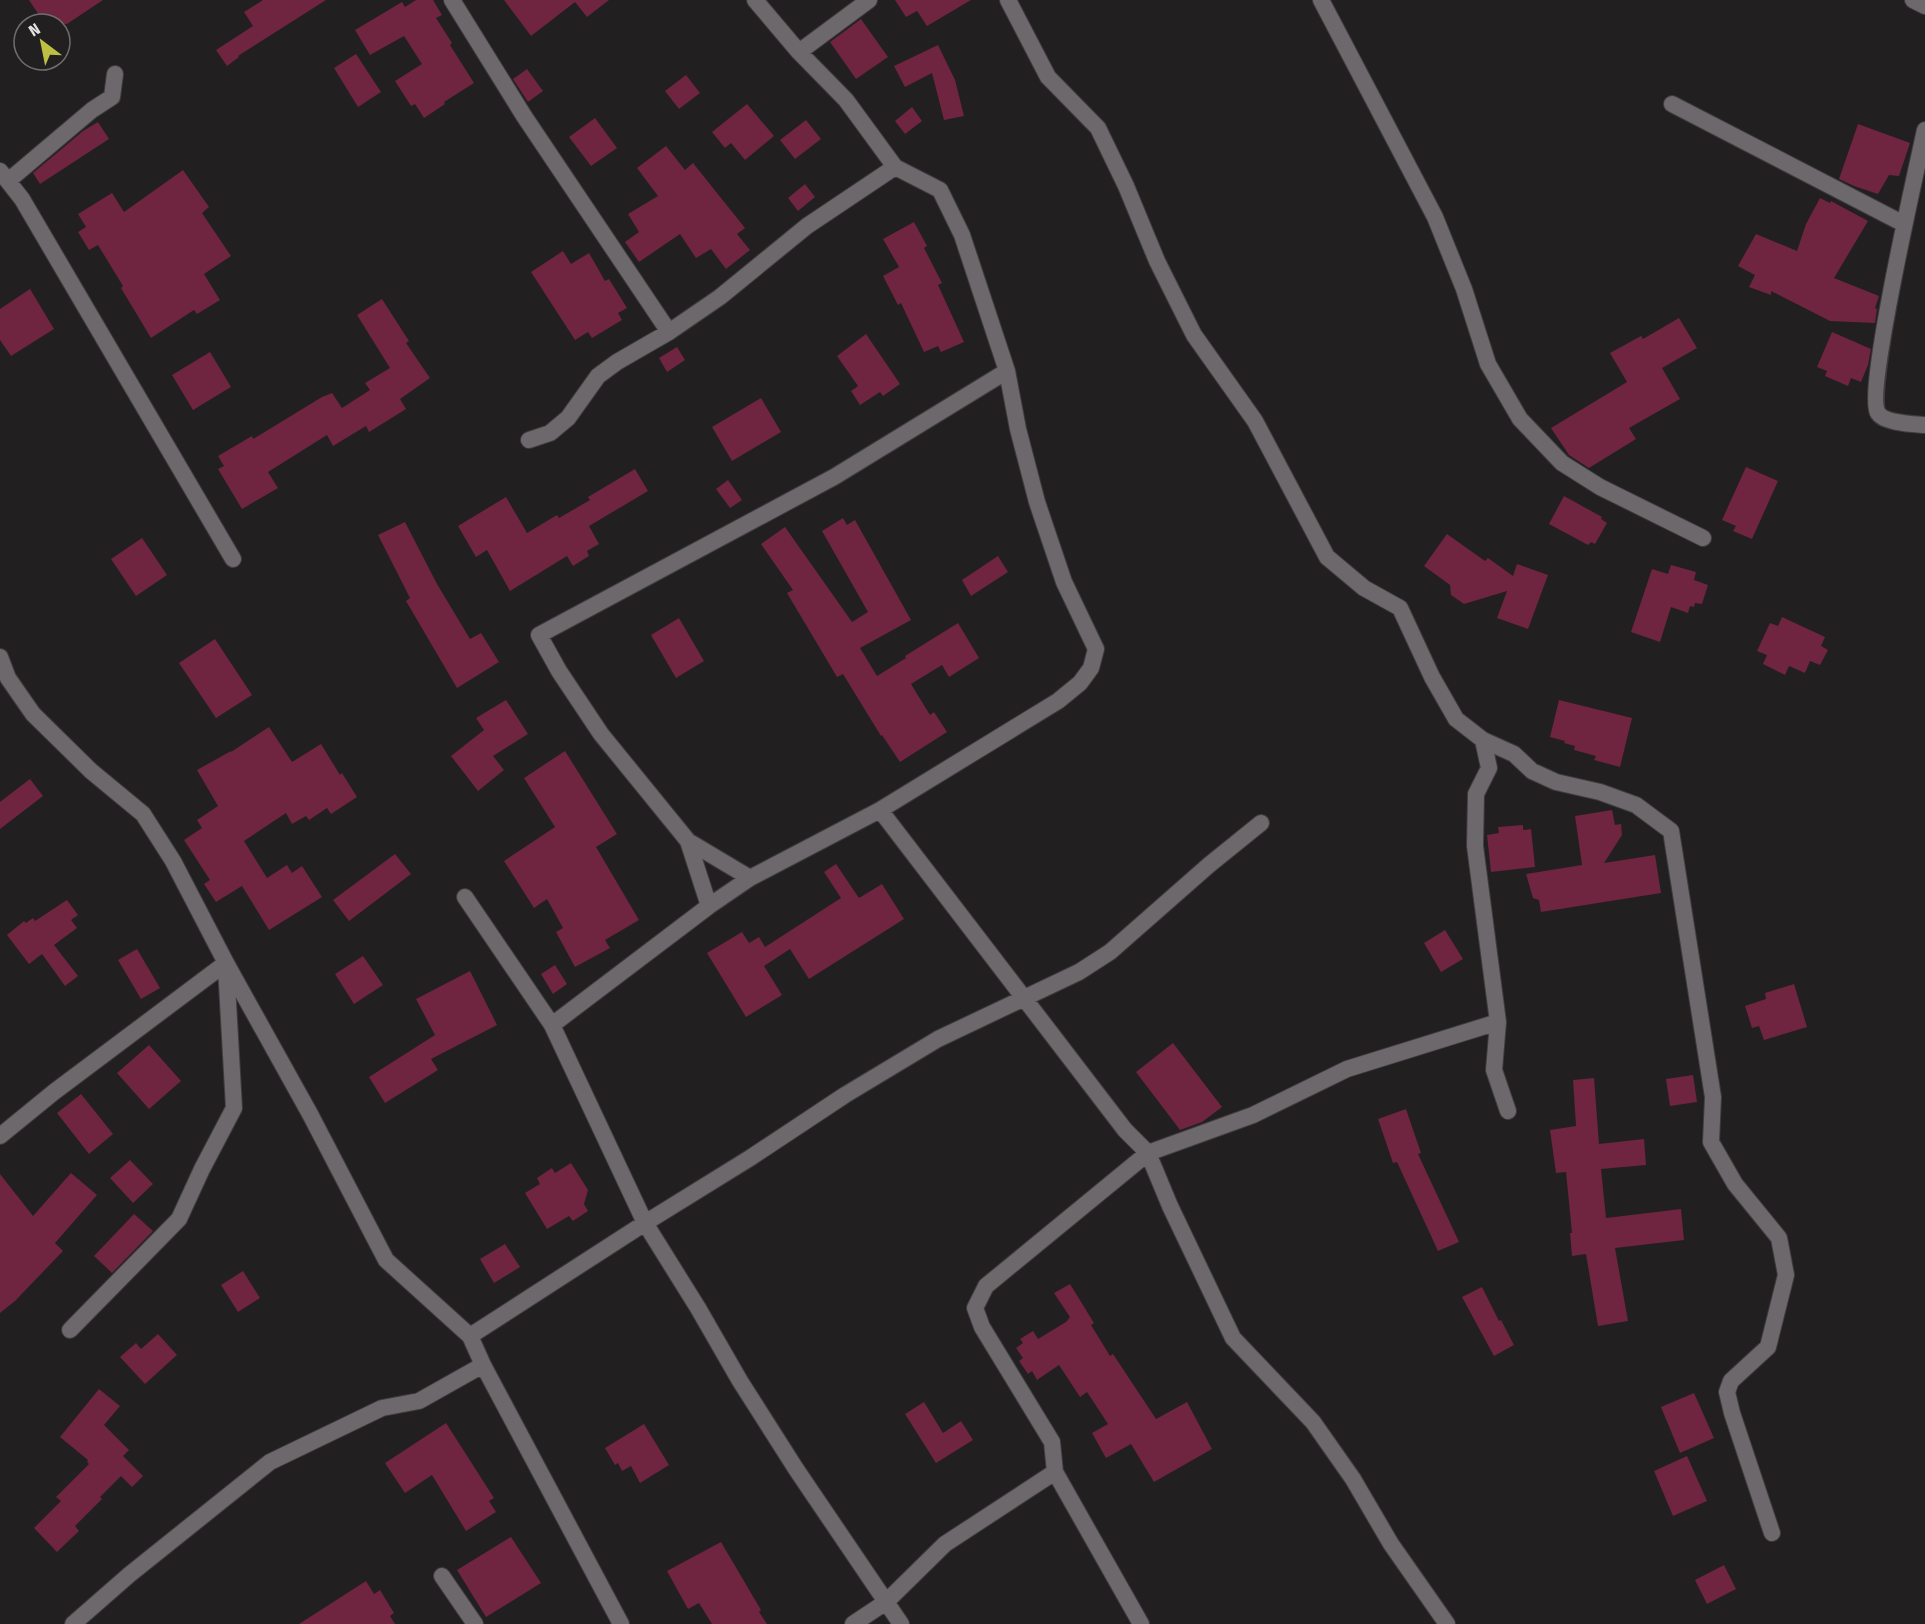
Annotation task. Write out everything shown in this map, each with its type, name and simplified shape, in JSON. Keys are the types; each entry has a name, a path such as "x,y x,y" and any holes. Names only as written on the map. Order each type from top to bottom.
{"street":[{"path":"452,0 524,116 669,332"},
{"path":"552,1025 709,906 750,878 880,810 1058,701 1080,683 1091,668 1096,649 1064,582 1037,502 1018,429 1007,371 962,235 939,190 895,167 846,99 799,52 755,0"},
{"path":"799,52 869,0"},
{"path":"1008,0 1048,77 1098,128 1126,186 1156,261 1194,335 1255,421 1327,557 1364,588 1400,608 1432,676 1456,719 1483,740 1514,754 1532,771 1556,782 1588,788 1636,805 1671,831 1713,1097 1711,1142 1735,1184 1779,1238 1786,1275 1768,1347 1731,1382 1727,1392 1772,1533"},
{"path":"1321,0 1435,217 1464,289 1488,364 1520,419 1562,463 1600,487 1703,538"},
{"path":"1913,0 1925,6"},
{"path":"115,74 112,97 4,176 22,199 233,560"},
{"path":"1672,104 1904,224"},
{"path":"1925,130 1904,224 1882,342 1875,398 1875,409 1879,416 1889,420 1925,425"},
{"path":"530,440 550,433 568,418 598,376 720,297 807,226 895,167"},
{"path":"750,878 688,841 601,734 538,635 834,477 1007,371"},
{"path":"0,657 8,678 33,714 91,771 143,814 172,861 310,1113 386,1260 470,1336 483,1365 621,1624"},
{"path":"1483,740 1489,768 1476,794 1475,846 1498,1022 1494,1070 1508,1111"},
{"path":"880,810 1125,1130 1148,1153 1170,1206 1233,1338 1313,1422 1353,1479 1391,1544 1447,1624"},
{"path":"470,1336 845,1095 938,1039 1079,972 1110,952 1209,865 1261,824"},
{"path":"688,841 709,906"},
{"path":"465,897 552,1025 645,1223 796,1469 901,1624"},
{"path":"0,1136 54,1092 226,963"},
{"path":"70,1330 179,1219 234,1108 226,963"},
{"path":"1141,1624 1055,1472 1052,1442 982,1327 975,1308 986,1287 1148,1153 1253,1115 1347,1069 1498,1022"},
{"path":"73,1624 129,1575 270,1462 382,1407 418,1401 483,1365"},
{"path":"853,1624 886,1602 945,1544 1055,1472"},
{"path":"442,1576 475,1624"}],"building":[{"path":"29,0 103,0 72,21 72,12 37,12"},
{"path":"263,0 326,0 238,56 227,66 216,50 253,26 244,12"},
{"path":"416,0 433,0 442,15 436,18 474,83 424,118 415,104 411,106 395,81 422,64 404,36 370,55 355,30 402,2 405,7"},
{"path":"504,0 609,0 587,17 575,2 531,36"},
{"path":"895,0 971,0 927,26 917,11 906,17"},
{"path":"861,19 888,57 856,79 830,42"},
{"path":"938,45 955,80 964,116 944,120 932,73 905,87 894,66"},
{"path":"356,54 381,92 358,107 334,68"},
{"path":"527,69 543,91 528,102 513,79"},
{"path":"686,75 700,93 679,109 665,91"},
{"path":"747,104 774,136 745,160 731,143 725,148 712,132"},
{"path":"912,107 922,121 905,134 895,121"},
{"path":"595,118 617,148 591,166 569,137"},
{"path":"806,120 821,139 795,159 780,140"},
{"path":"98,122 109,139 40,184 33,173 83,131"},
{"path":"1858,124 1910,143 1899,176 1889,175 1878,194 1839,179"},
{"path":"666,146 685,170 693,163 745,228 737,234 750,250 726,269 711,249 696,258 680,234 639,262 625,242 639,232 628,214 658,196 637,168"},
{"path":"183,170 209,207 202,213 231,256 204,274 220,300 197,314 194,310 151,338 98,245 89,250 78,232 86,227 78,214 112,193 124,212"},
{"path":"805,184 815,197 798,211 788,198"},
{"path":"1820,198 1830,203 1831,201 1868,221 1834,278 1879,296 1875,308 1877,309 1875,323 1830,321 1771,291 1771,295 1749,287 1755,275 1738,266 1756,234 1797,251 1806,224"},
{"path":"914,222 927,246 924,248 942,283 938,285 964,342 941,352 938,346 924,352 901,303 898,305 883,276 899,267 883,239"},
{"path":"563,251 571,264 589,253 605,281 609,279 627,308 618,313 622,320 592,338 588,332 575,340 531,272"},
{"path":"30,289 54,329 11,356 0,340 0,309"},
{"path":"382,299 409,341 406,343 430,378 400,399 406,409 369,432 366,426 333,446 327,435 268,472 278,488 242,509 218,469 224,466 218,456 252,436 253,439 322,397 332,393 342,408 370,390 365,383 390,368 357,315"},
{"path":"1679,318 1697,348 1662,368 1680,399 1629,428 1636,439 1589,468 1569,455 1551,428 1627,382 1610,353 1641,336 1643,339"},
{"path":"1832,332 1871,349 1861,382 1851,378 1848,386 1825,376 1827,371 1817,367"},
{"path":"866,334 900,384 883,396 880,392 860,405 851,391 858,386 837,356"},
{"path":"677,347 685,360 667,372 659,358"},
{"path":"210,352 231,387 193,410 172,375"},
{"path":"761,398 781,432 732,461 712,427"},
{"path":"1746,467 1778,481 1752,539 1733,531 1736,526 1722,520"},
{"path":"635,469 648,491 589,526 599,544 587,551 589,556 573,566 567,556 510,591 487,550 476,557 458,526 506,497 527,533 557,515 559,518 590,500 588,497"},
{"path":"728,480 742,500 730,508 716,489"},
{"path":"1564,496 1602,517 1601,519 1607,523 1595,544 1591,542 1588,545 1549,524"},
{"path":"843,518 847,525 855,520 911,620 860,648 877,676 958,623 979,658 949,677 942,665 911,684 930,715 934,712 947,732 900,762 881,736 843,674 837,677 787,593 793,590 761,544 785,527 852,622 868,612 822,531"},
{"path":"405,522 437,584 470,639 481,633 499,662 457,688 406,601 410,598 378,535"},
{"path":"1447,534 1485,561 1488,558 1513,576 1517,564 1548,575 1528,629 1497,618 1507,591 1464,604 1451,595 1450,585 1424,566"},
{"path":"142,538 167,575 136,596 111,559"},
{"path":"998,556 1008,572 971,596 962,580"},
{"path":"1671,565 1696,572 1694,580 1708,585 1702,604 1695,603 1694,607 1690,606 1688,613 1671,607 1660,642 1631,632 1652,569 1668,574"},
{"path":"1782,617 1825,637 1821,646 1828,650 1820,665 1810,661 1805,673 1789,666 1785,675 1763,664 1767,655 1757,651 1770,623 1778,626"},
{"path":"679,618 704,661 676,678 651,635"},
{"path":"215,639 252,695 216,718 179,663"},
{"path":"506,700 528,734 493,756 504,770 478,791 451,756 484,730 476,718"},
{"path":"1559,700 1632,718 1620,767 1594,760 1596,756 1574,750 1575,746 1550,737"},
{"path":"269,727 292,762 321,744 357,797 331,814 327,808 309,820 306,816 292,824 286,813 244,841 267,878 287,865 292,873 302,866 322,897 269,930 242,886 216,902 204,884 210,880 184,840 202,828 197,820 218,806 197,770 231,752"},
{"path":"565,751 617,834 596,847 639,920 605,940 610,948 575,967 556,932 563,928 547,899 534,908 504,861 555,827 524,778"},
{"path":"30,779 43,796 0,829 0,802"},
{"path":"1612,810 1615,825 1621,824 1622,835 1604,863 1655,855 1661,893 1541,912 1539,900 1533,898 1526,874 1582,865 1575,816"},
{"path":"1523,825 1523,830 1531,829 1535,867 1491,872 1487,835 1499,833 1498,827"},
{"path":"395,854 411,874 349,921 333,900"},
{"path":"836,864 859,898 882,884 904,919 809,979 790,949 764,966 782,995 746,1017 707,953 742,932 749,943 759,937 765,947 841,898 824,872"},
{"path":"67,900 78,915 71,920 77,928 54,945 78,976 65,986 42,954 29,964 7,935 24,921 26,923 33,918 35,921"},
{"path":"1445,930 1463,959 1441,972 1424,943"},
{"path":"137,949 160,988 141,999 118,960"},
{"path":"363,956 383,985 354,1004 335,974"},
{"path":"555,965 567,984 553,994 541,974"},
{"path":"470,971 497,1025 431,1059 438,1070 385,1103 369,1077 435,1035 416,999"},
{"path":"1794,984 1807,1027 1764,1040 1759,1026 1752,1028 1745,1006 1766,999 1765,993"},
{"path":"1173,1043 1222,1107 1202,1122 1180,1130 1136,1072"},
{"path":"149,1045 181,1081 149,1109 117,1073"},
{"path":"1693,1075 1697,1102 1670,1106 1666,1079"},
{"path":"1594,1078 1599,1144 1644,1139 1646,1165 1601,1169 1606,1218 1681,1209 1684,1240 1615,1248 1628,1321 1598,1326 1586,1254 1572,1256 1566,1172 1556,1173 1550,1130 1576,1126 1573,1080"},
{"path":"81,1094 113,1134 89,1154 57,1113"},
{"path":"1406,1109 1421,1153 1418,1154 1459,1242 1438,1251 1397,1162 1393,1163 1378,1119"},
{"path":"130,1160 153,1184 133,1203 110,1178"},
{"path":"571,1163 588,1190 584,1204 588,1211 573,1221 569,1216 547,1229 525,1193 540,1184 537,1178 552,1168 555,1173"},
{"path":"71,1173 97,1195 55,1243 63,1251 15,1301 0,1313 0,1174 33,1216"},
{"path":"134,1214 153,1231 112,1273 94,1256"},
{"path":"505,1244 520,1267 494,1283 480,1259"},
{"path":"243,1271 260,1298 238,1312 221,1285"},
{"path":"1070,1284 1094,1323 1091,1325 1110,1356 1113,1354 1156,1419 1187,1402 1212,1449 1154,1482 1131,1444 1106,1458 1092,1433 1108,1424 1087,1392 1080,1397 1059,1365 1037,1380 1032,1371 1028,1374 1019,1361 1023,1358 1016,1348 1023,1343 1020,1339 1033,1331 1038,1339 1066,1322 1070,1317 1054,1293"},
{"path":"1482,1287 1514,1345 1494,1356 1462,1297"},
{"path":"158,1334 177,1355 145,1384 120,1357 136,1343 141,1349"},
{"path":"99,1389 120,1406 104,1425 129,1450 123,1456 143,1476 132,1487 121,1476 75,1526 79,1531 57,1552 34,1528 61,1501 56,1497 89,1464 88,1460 60,1437"},
{"path":"1694,1393 1714,1438 1680,1453 1661,1407"},
{"path":"924,1402 943,1433 961,1421 973,1440 936,1463 905,1414"},
{"path":"446,1423 494,1498 489,1501 496,1512 466,1531 432,1475 405,1493 385,1463"},
{"path":"644,1424 669,1465 640,1483 631,1466 622,1471 618,1463 615,1465 605,1448"},
{"path":"1687,1456 1707,1501 1673,1516 1654,1471"},
{"path":"511,1537 541,1583 486,1617 457,1570"},
{"path":"721,1542 767,1624 712,1624 699,1603 688,1609 667,1571"},
{"path":"1724,1565 1736,1589 1707,1604 1695,1580"},
{"path":"366,1581 374,1594 380,1590 394,1613 390,1616 395,1624 299,1624"}]}
